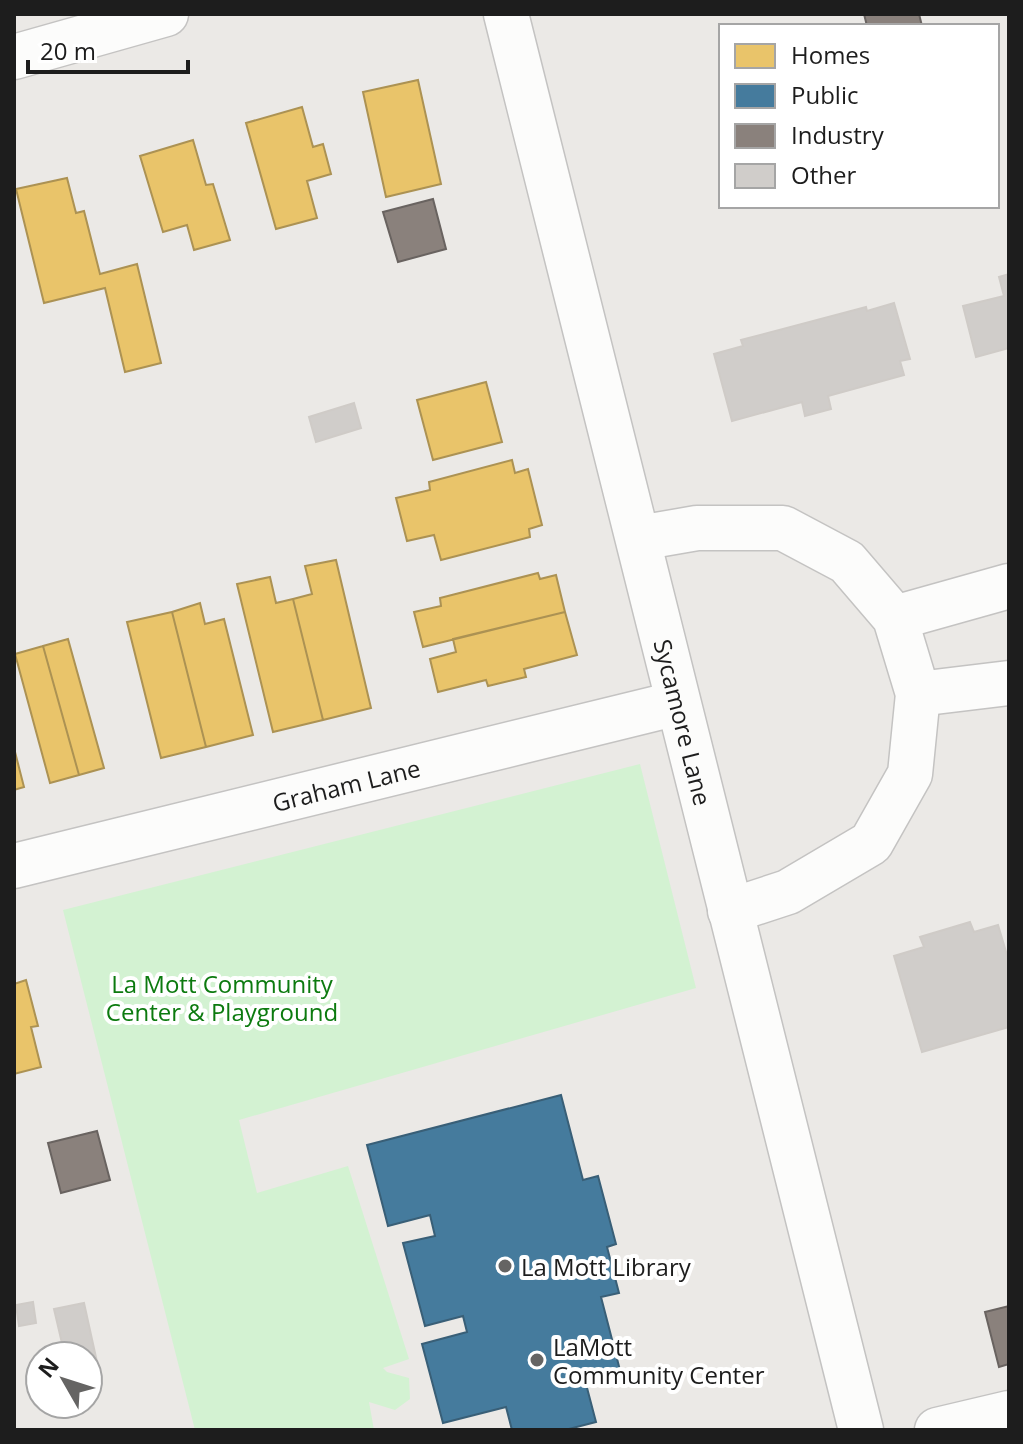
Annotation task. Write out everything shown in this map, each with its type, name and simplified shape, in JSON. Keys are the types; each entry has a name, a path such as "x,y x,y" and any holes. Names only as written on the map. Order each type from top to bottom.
{"street":[{"path":"14,57 166,14"},
{"name":"Sycamore Lane","path":"506,14 861,1430"},
{"path":"639,538 697,528 783,528 847,562 895,618 918,694 910,774 871,843 788,892 730,911"},
{"path":"895,618 1009,586"},
{"path":"918,694 1009,683"},
{"name":"Graham Lane","path":"14,866 678,703"},
{"path":"937,1430 1009,1413"}],"green space":[{"name":"La Mott Community Center & Playground","path":"640,764 696,988 239,1120 257,1193 348,1166 409,1359 383,1368 409,1378 410,1399 395,1410 369,1402 374,1430 195,1430 63,910"}],"building: Homes":[{"path":"418,80 441,184 386,197 363,92"},
{"path":"302,107 313,147 323,144 331,174 307,181 317,218 276,229 246,123"},
{"path":"193,140 206,185 213,184 230,240 194,250 187,225 163,232 140,156"},
{"path":"67,178 76,213 84,211 100,274 137,264 161,363 125,372 105,288 44,303 16,189"},
{"path":"486,382 502,442 433,460 417,400"},
{"path":"512,460 515,473 528,469 542,525 529,529 530,537 441,560 434,535 407,541 396,498 430,490 429,482"},
{"path":"336,560 371,708 323,720 293,599 312,594 305,566"},
{"path":"538,573 540,579 556,575 565,612 423,647 414,612 441,606 440,598"},
{"path":"270,577 276,603 293,599 323,720 273,732 237,584"},
{"path":"200,603 205,624 224,619 253,735 206,747 172,612"},
{"path":"172,612 206,747 161,758 127,622"},
{"path":"565,612 577,655 524,669 526,677 488,686 486,680 438,692 430,659 456,652 453,639"},
{"path":"68,639 104,768 79,775 43,646"},
{"path":"43,646 79,775 50,783 15,654"},
{"path":"14,748 24,787 14,790"},
{"path":"26,980 38,1026 31,1027 41,1067 14,1074 14,984"}],"building: Public":[{"path":"561,1095 583,1180 598,1176 616,1244 607,1247 619,1293 601,1297 621,1374 586,1384 596,1422 565,1430 512,1430 506,1407 443,1423 422,1344 467,1332 463,1316 425,1326 403,1243 435,1236 430,1215 388,1226 367,1145"}],"building: Industry":[{"path":"864,14 919,14 922,24 866,24"},
{"path":"433,199 446,249 398,262 383,212"},
{"path":"97,1131 110,1180 61,1193 48,1143"},
{"path":"1009,1306 1009,1364 999,1367 985,1312"}],"building: Other":[{"path":"1009,274 1009,348 976,357 963,306 1004,296 999,277"},
{"path":"894,303 910,359 900,361 904,375 828,396 831,409 805,416 802,402 732,421 714,354 743,346 741,340 866,307 867,311"},
{"path":"354,403 361,428 316,442 309,417"},
{"path":"970,922 974,932 998,925 1009,962 1009,1027 922,1052 894,956 924,947 920,937"},
{"path":"33,1302 36,1323 19,1326 16,1305"},
{"path":"84,1303 92,1340 61,1340 54,1309"}],"place":[{"name":"La Mott Library","path":"505,1266"},
{"name":"LaMott Community Center","path":"537,1360"}]}
